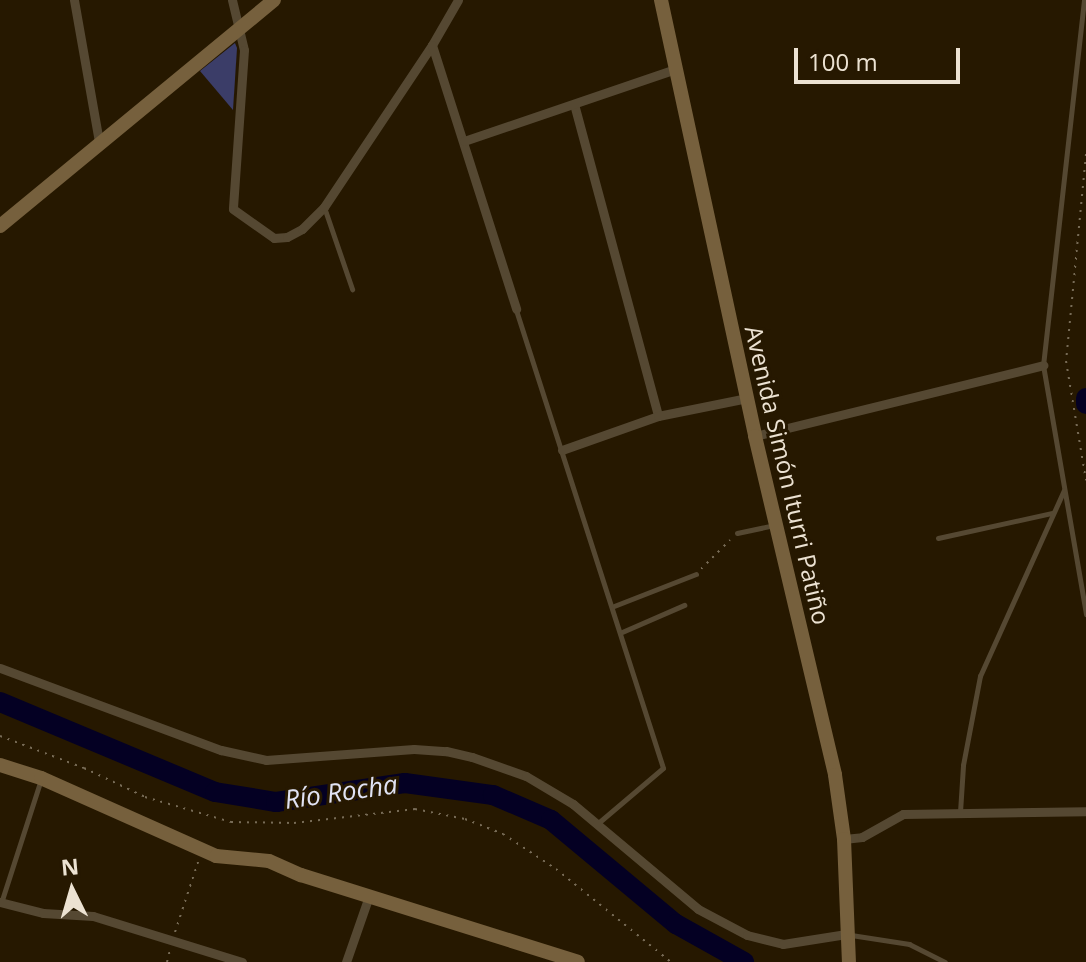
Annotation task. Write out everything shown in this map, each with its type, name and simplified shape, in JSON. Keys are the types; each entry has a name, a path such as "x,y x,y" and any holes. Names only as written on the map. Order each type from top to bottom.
{"street":[{"path":"74,0 99,142"},
{"path":"232,0 241,26 244,50 233,209 274,238 287,237 302,229 324,207 432,45 458,0"},
{"path":"0,226 274,0"},
{"name":"Avenida Simón Iturri Patiño","path":"661,0 755,436 835,775 844,839 848,948"},
{"path":"432,45 516,309"},
{"path":"464,141 675,69"},
{"path":"574,104 658,416"},
{"path":"755,436 1043,365"},
{"path":"562,450 658,416 747,398"},
{"path":"0,668 221,750 266,760 414,749 472,757 526,776 573,804 698,909 747,935 783,944 848,948"},
{"path":"0,765 41,778 202,850 237,860 269,861 552,958 578,962"},
{"path":"844,839 862,837 903,814 1086,811"},
{"path":"346,962 369,896"},
{"path":"0,904 43,913 93,916 242,962"}],"lane":[{"path":"1084,0 1043,365 1086,614"},
{"path":"324,207 352,289"},
{"path":"516,309 614,606 663,768 597,824"},
{"path":"960,812 963,765 980,676 1064,489"},
{"path":"938,538 1053,513"},
{"path":"737,533 776,525"},
{"path":"614,606 696,574"},
{"path":"622,632 684,605"},
{"path":"0,904 41,778"},
{"path":"848,948 909,944 945,962"}],"path":[{"path":"1086,154 1066,361 1086,480"},
{"path":"696,574 737,533"},
{"path":"0,736 84,768 145,797 231,822 294,823 415,809 465,819 503,834 556,869 671,962"},
{"path":"173,941 178,916 202,850"}],"shaded area":[{"path":"235,43 237,48 233,110 200,71"}],"waterway":[{"path":"1086,398 1086,404"},
{"name":"Río Rocha","path":"0,702 215,792 276,802 405,783 493,795 551,820 676,924 744,962"}]}
